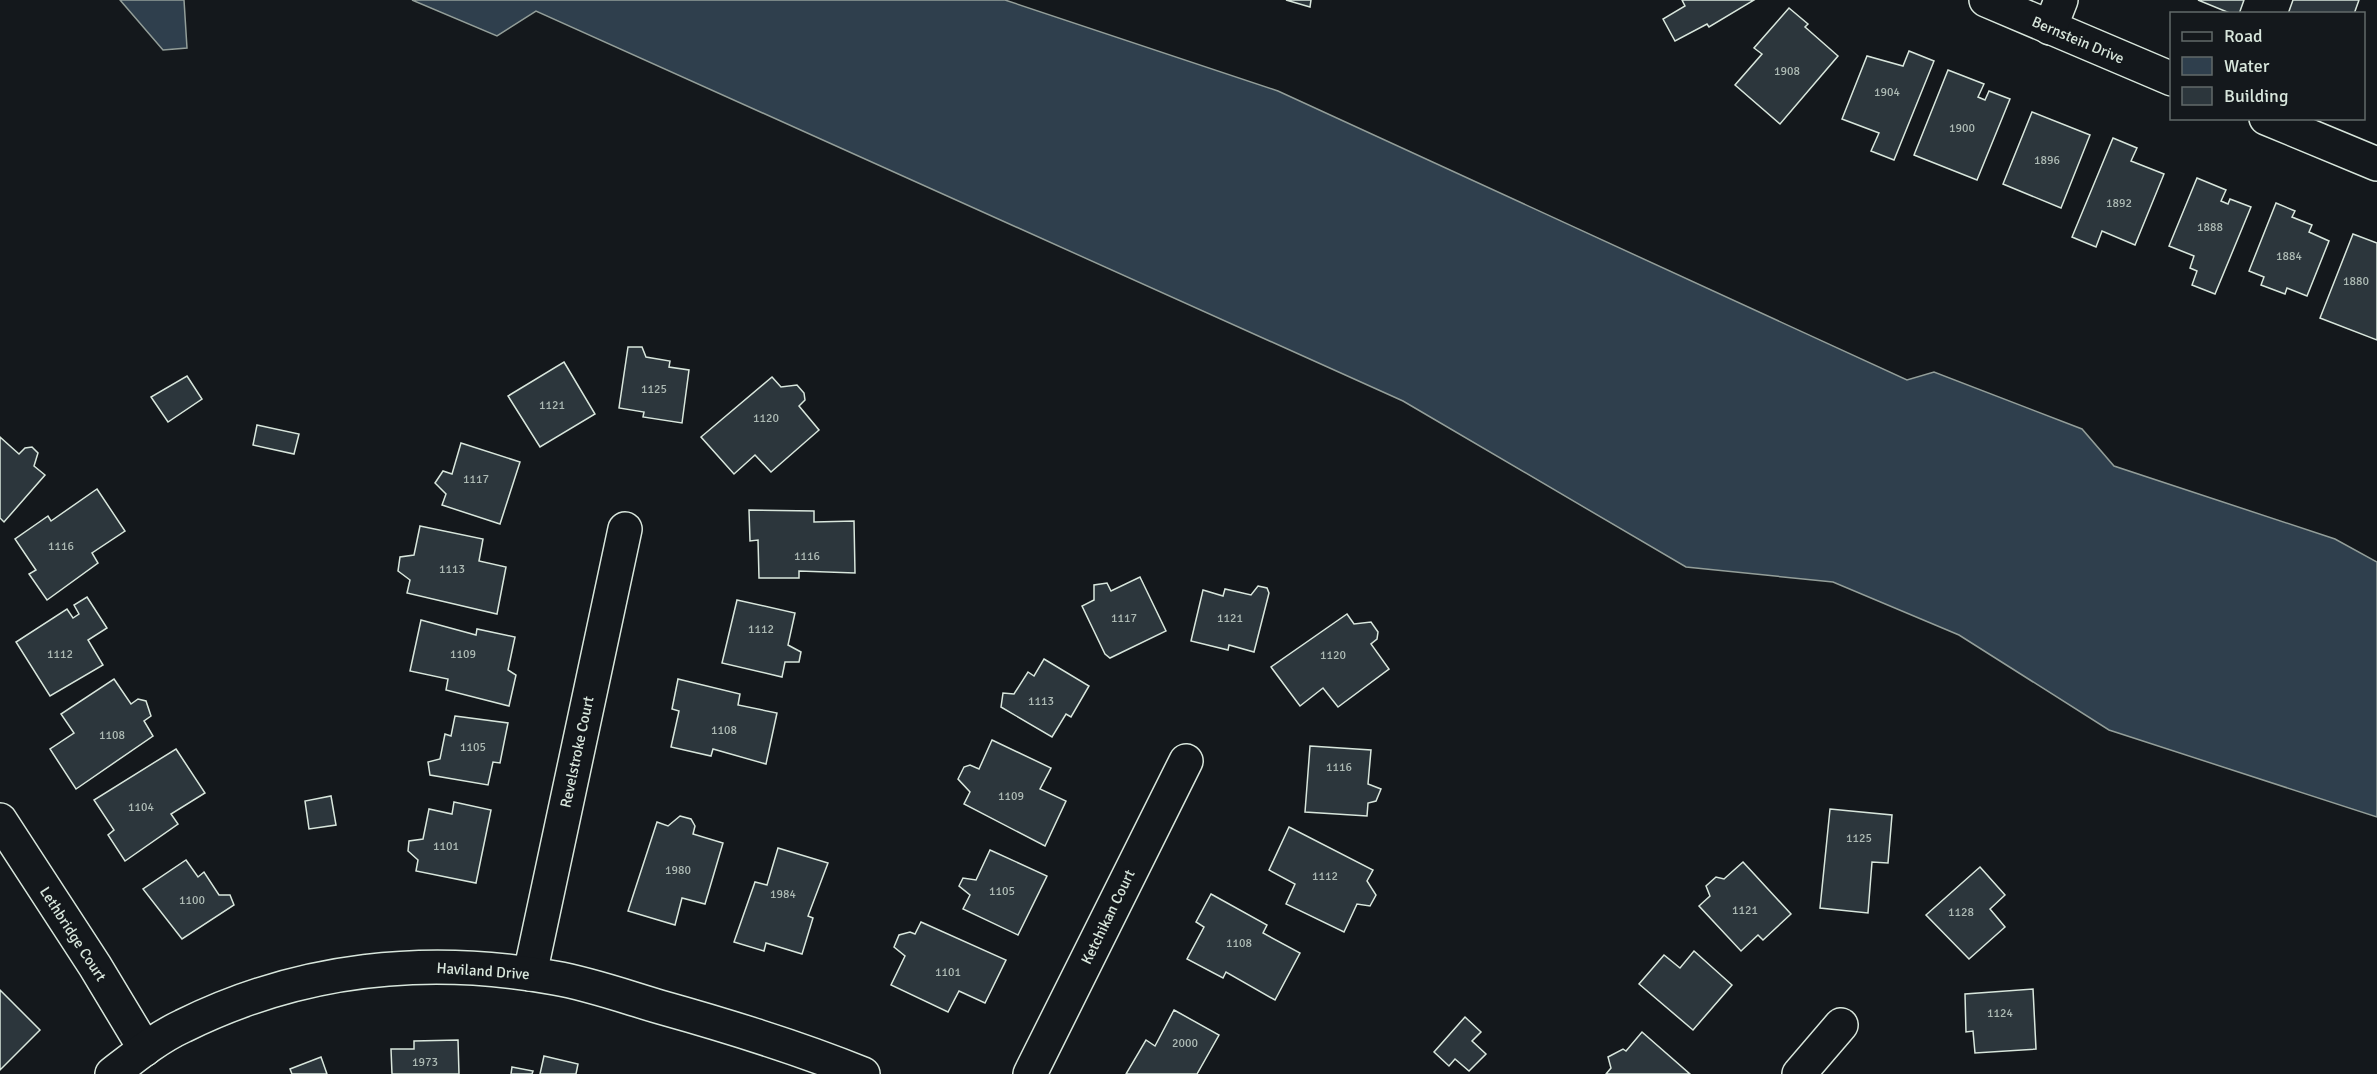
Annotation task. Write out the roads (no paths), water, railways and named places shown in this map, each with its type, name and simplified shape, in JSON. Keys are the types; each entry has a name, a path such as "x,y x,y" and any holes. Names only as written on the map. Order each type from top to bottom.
{"street":[{"name":"Bernstein Drive","path":"1986,0 2055,14 2170,78"},
{"path":"2271,120 2377,164"},
{"name":"Revelstroke Court","path":"530,974 625,530"},
{"name":"Ketchikan Court","path":"1030,1074 1186,761"},
{"name":"Lethbridge Court","path":"0,820 95,966 145,1049"},
{"name":"Haviland Drive","path":"112,1074 181,1026 242,999 307,980 377,969 453,967 558,978 709,1020 863,1074"},
{"path":"1798,1074 1841,1025"}],"water":[{"path":"120,0 184,0 187,48 163,50"},
{"path":"412,0 1005,0 1278,91 1907,380 1934,372 2082,429 2114,466 2335,539 2377,562 2377,817 2109,730 1959,635 1833,582 1686,567 1403,401 536,11 497,36"}]}
